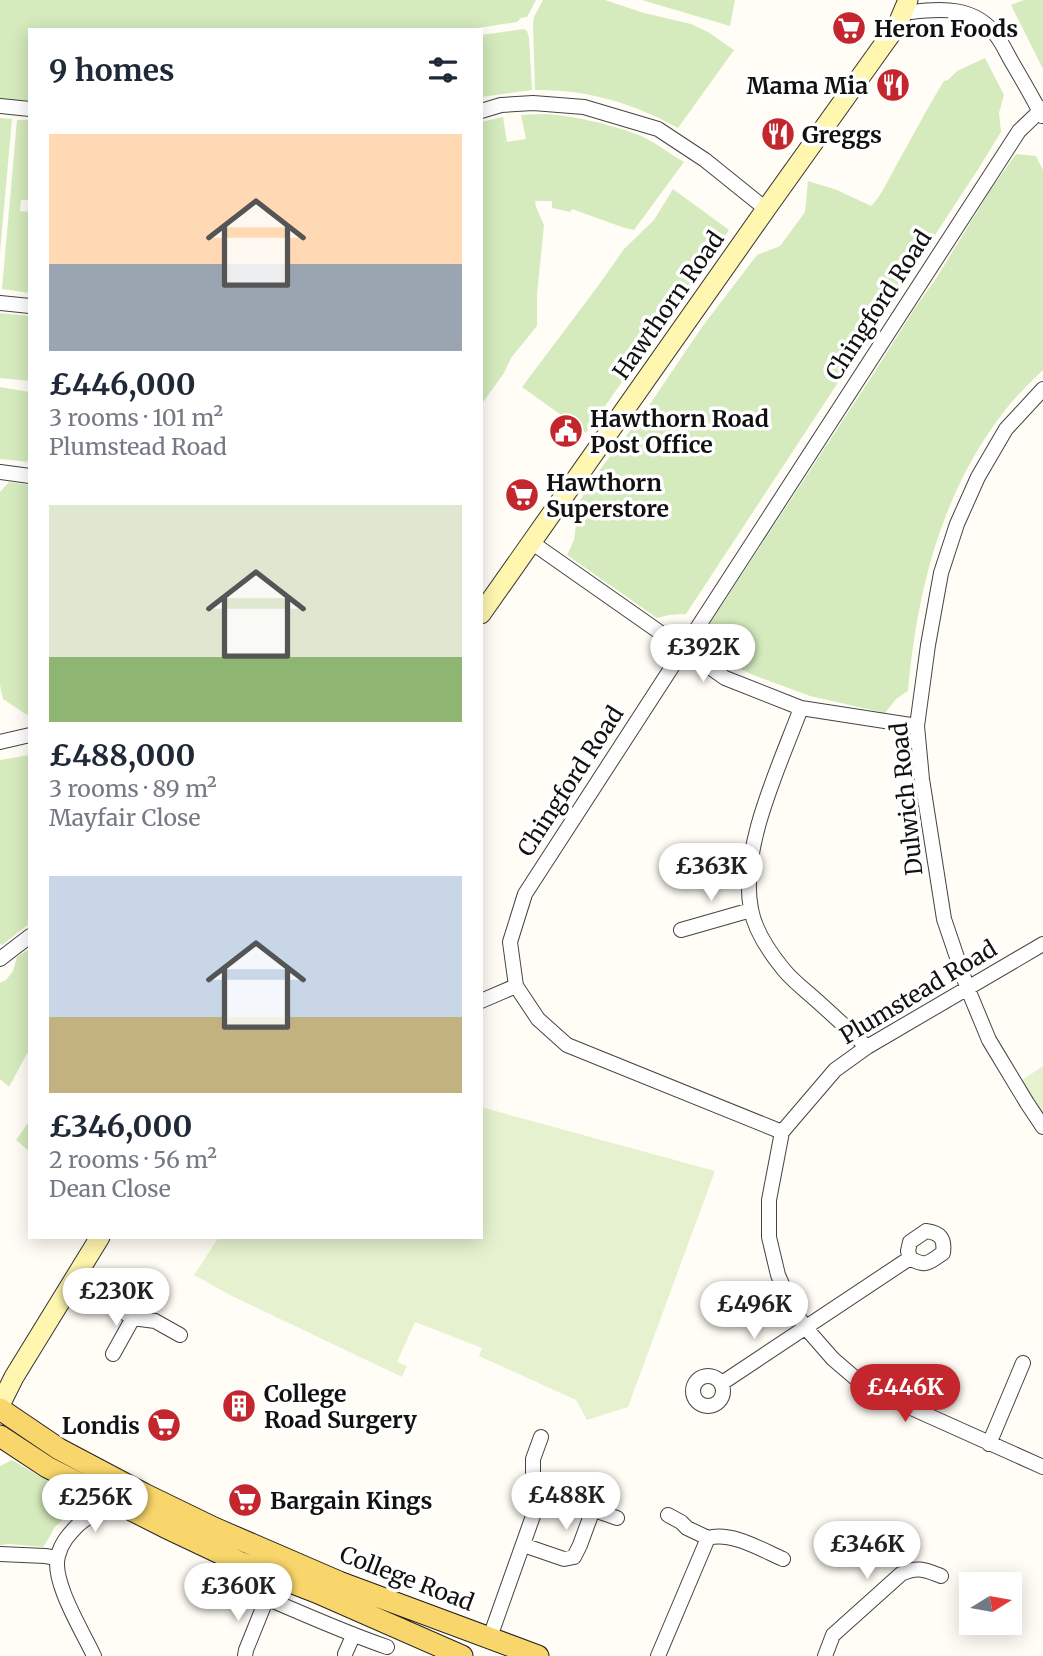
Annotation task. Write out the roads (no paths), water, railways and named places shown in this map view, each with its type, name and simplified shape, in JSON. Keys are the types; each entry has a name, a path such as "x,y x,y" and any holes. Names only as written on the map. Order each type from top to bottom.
{"main road":[{"name":"College Road","path":"0,1407 165,1527 239,1562 316,1592 462,1656"},
{"name":"College Road","path":"0,1436 47,1467 116,1490 214,1528 339,1582 538,1656"}],"street":[{"path":"911,4 938,9 945,5 984,22 996,35 1042,112"},
{"name":"Hawthorn Road","path":"483,611 911,4"},
{"path":"483,110 501,105 533,103 584,107 658,129 705,160 766,209"},
{"path":"0,106 28,109"},
{"name":"Chingford Road","path":"782,1132 567,1045 538,1019 516,986 510,943 525,894 682,648 1019,131 1042,112"},
{"path":"0,303 28,306"},
{"name":"Dulwich Road","path":"1043,389 1006,429 978,477 957,524 941,573 917,726 922,779 944,919 967,987 989,1040 1043,1126"},
{"path":"0,472 28,476"},
{"path":"531,542 725,678 801,708 917,726"},
{"path":"801,708 764,808 752,854 749,879 751,910 768,949 786,973 867,1047"},
{"path":"0,742 28,735"},
{"path":"681,930 751,910"},
{"path":"0,959 28,938"},
{"name":"Plumstead Road","path":"1043,944 867,1047 835,1070 782,1132 769,1200 769,1237 778,1275 792,1307 805,1327 833,1359 853,1377 878,1393 1043,1467"},
{"path":"483,1000 516,986"},
{"path":"0,1407 14,1377 99,1239"},
{"path":"722,1383 911,1258"},
{"path":"73,1282 133,1318 155,1321 180,1335"},
{"path":"113,1354 133,1318"},
{"path":"989,1444 1023,1363"},
{"path":"490,1637 533,1516 533,1459 541,1437"},
{"path":"94,1656 62,1591 56,1570 57,1558 65,1539 80,1523 106,1506 116,1490"},
{"path":"523,1545 564,1559 574,1557 596,1503 617,1518"},
{"path":"668,1515 708,1538 728,1536 783,1559"},
{"path":"658,1656 708,1538"},
{"path":"0,1555 57,1558"},
{"path":"825,1656 833,1635 901,1574 911,1569 922,1569 941,1576"},
{"path":"224,1581 353,1636 387,1647"},
{"path":"246,1656 267,1598"},
{"path":"345,1654 353,1636"}],"place":[{"name":"Heron Foods","path":"849,28"},
{"name":"Mama Mia","path":"893,85"},
{"name":"Greggs","path":"778,134"},
{"name":"Hawthorn Road Post Office","path":"566,431"},
{"name":"Hawthorn Superstore","path":"522,495"},
{"name":"College Road Surgery","path":"239,1406"},
{"name":"Londis","path":"164,1425"},
{"name":"Bargain Kings","path":"245,1500"}]}
